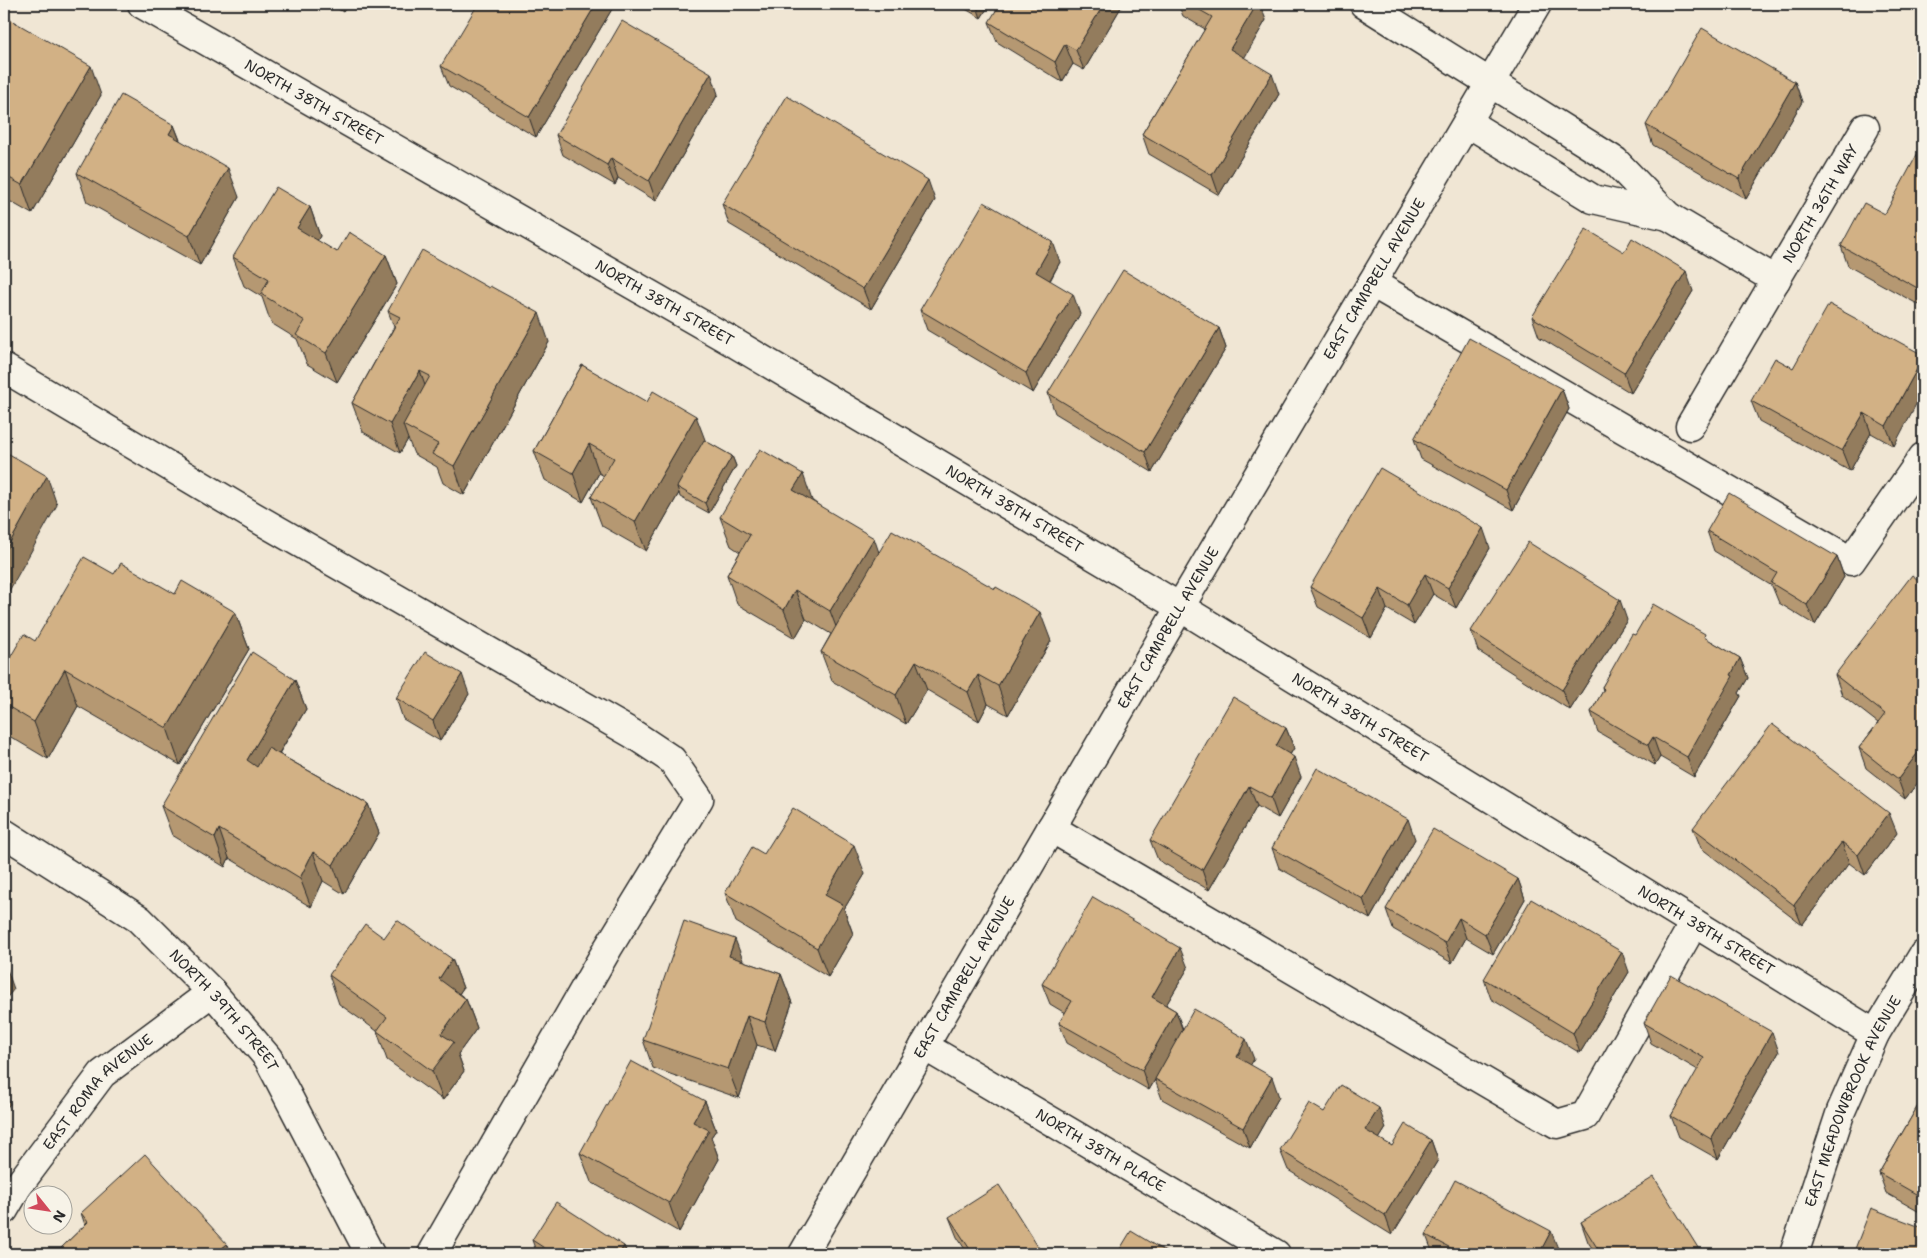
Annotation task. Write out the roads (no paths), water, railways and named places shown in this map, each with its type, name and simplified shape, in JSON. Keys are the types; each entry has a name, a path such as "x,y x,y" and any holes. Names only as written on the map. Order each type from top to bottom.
{"street":[{"name":"NORTH 38TH STREET","path":"142,4 731,340 1180,607 1875,1034"},
{"name":"NORTH 36TH WAY","path":"1364,4 1615,160 1668,216 1776,280"},
{"name":"EAST CAMPBELL AVENUE","path":"803,1254 1180,607 1538,4"},
{"name":"NORTH 36TH WAY","path":"1468,122 1593,199 1668,216"},
{"name":"NORTH 36TH WAY","path":"1690,426 1865,128"},
{"path":"1593,199 1615,160"},
{"path":"1372,283 1851,561 1923,457"},
{"path":"4,368 253,516 634,734 672,760 699,799 603,957 432,1254"},
{"path":"1051,828 1557,1124 1585,1116 1694,923"},
{"name":"NORTH 39TH STREET","path":"4,832 139,919 212,992 268,1058 370,1254"},
{"name":"EAST MEADOWBROOK AVENUE","path":"1794,1254 1841,1111 1875,1034 1923,955"},
{"name":"EAST ROMA AVENUE","path":"4,1210 18,1186 102,1074 212,992"},
{"name":"NORTH 38TH PLACE","path":"924,1046 1276,1254"}]}
